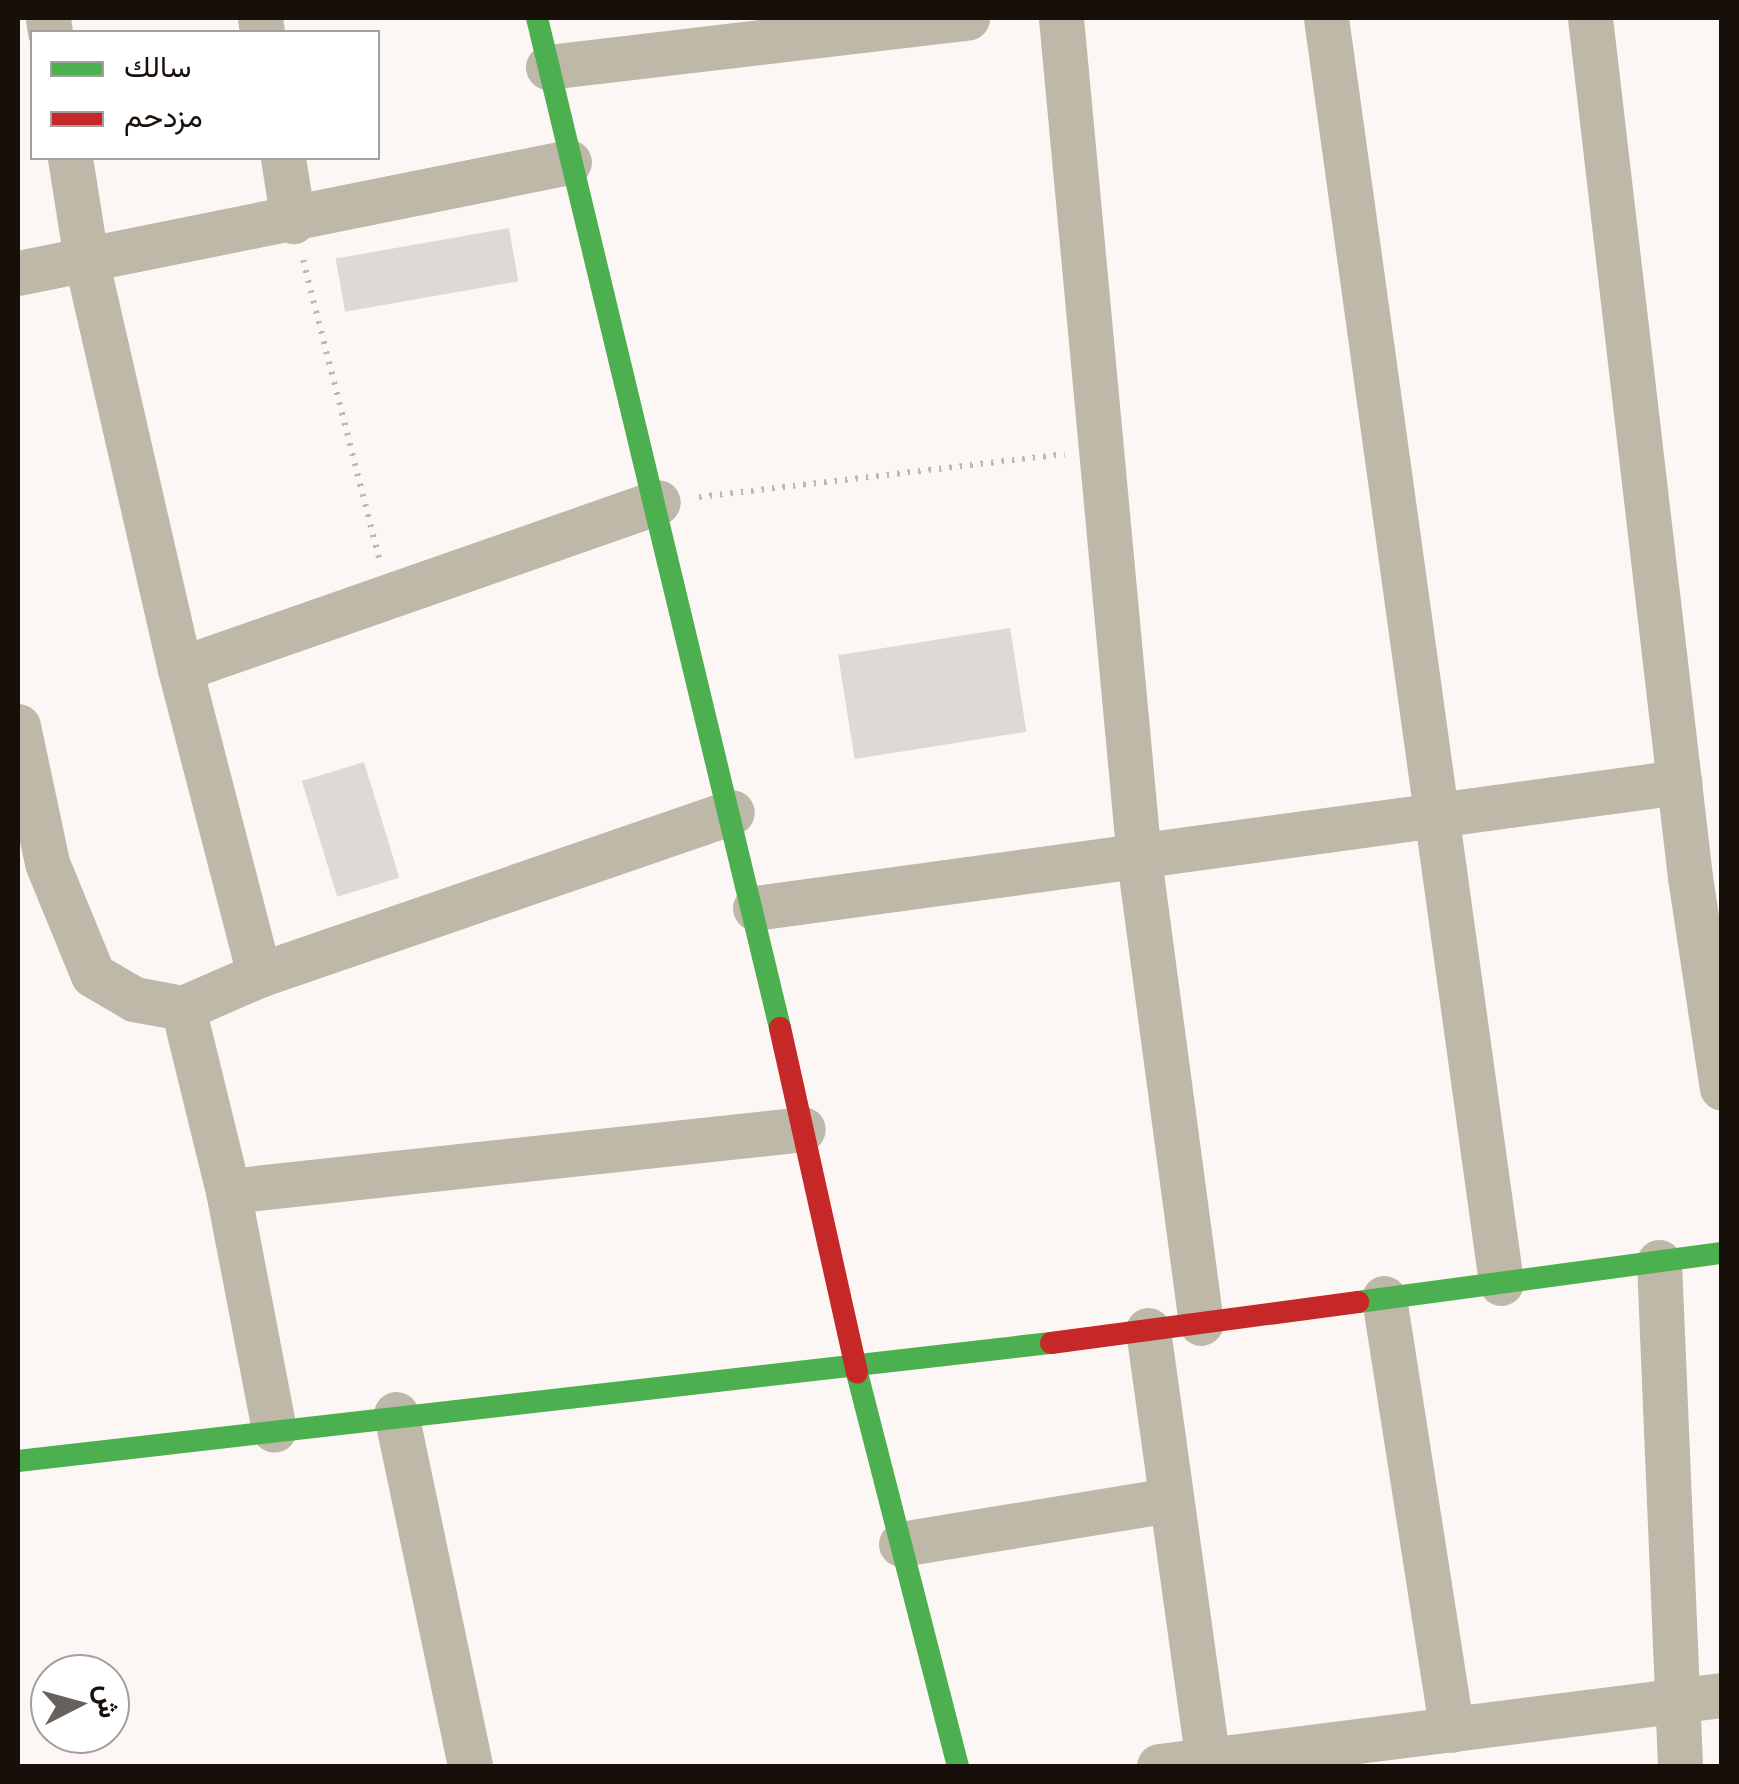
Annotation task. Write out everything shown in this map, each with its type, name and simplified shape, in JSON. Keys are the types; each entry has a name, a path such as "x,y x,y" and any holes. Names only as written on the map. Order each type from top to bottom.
{"street":[{"path":"536,18 732,812 856,1370 958,1766"},
{"path":"548,67 967,18"},
{"path":"1061,18 1138,859 1202,1322"},
{"path":"1326,18 1501,1283"},
{"path":"1590,18 1679,782 1706,875 1722,1088"},
{"path":"70,160 86,258 180,670 258,975"},
{"path":"283,160 293,222"},
{"path":"18,274 86,258 293,222 569,162"},
{"path":"180,670 658,502"},
{"path":"18,726 47,864 94,975 134,998 183,1008 258,975 732,812"},
{"path":"754,908 1138,859 1435,811 1679,782"},
{"path":"183,1008 228,1191 274,1430"},
{"path":"228,1191 803,1129"},
{"path":"18,1461 396,1414 856,1370 1722,1253"},
{"path":"1659,1262 1701,1698 1680,1766"},
{"path":"1384,1298 1452,1730"},
{"path":"1148,1330 1208,1760"},
{"path":"396,1414 470,1766"},
{"path":"901,1544 1169,1500"},
{"path":"1159,1766 1208,1760 1392,1752 1452,1730 1701,1698"}],"path":[{"path":"293,222 388,594"},
{"path":"658,502 1098,450"}],"building":[{"path":"509,228 518,281 345,312 336,259"},
{"path":"1010,628 1026,732 855,759 838,655"},
{"path":"364,762 399,878 337,897 302,781"}],"traffic: fast":[{"path":"537,18 780,1028"},
{"path":"1358,1302 1722,1253"},
{"path":"18,1461 1051,1343"},
{"path":"857,1373 958,1766"}],"traffic: jam":[{"path":"780,1028 857,1373"},
{"path":"1051,1343 1358,1302"}]}
